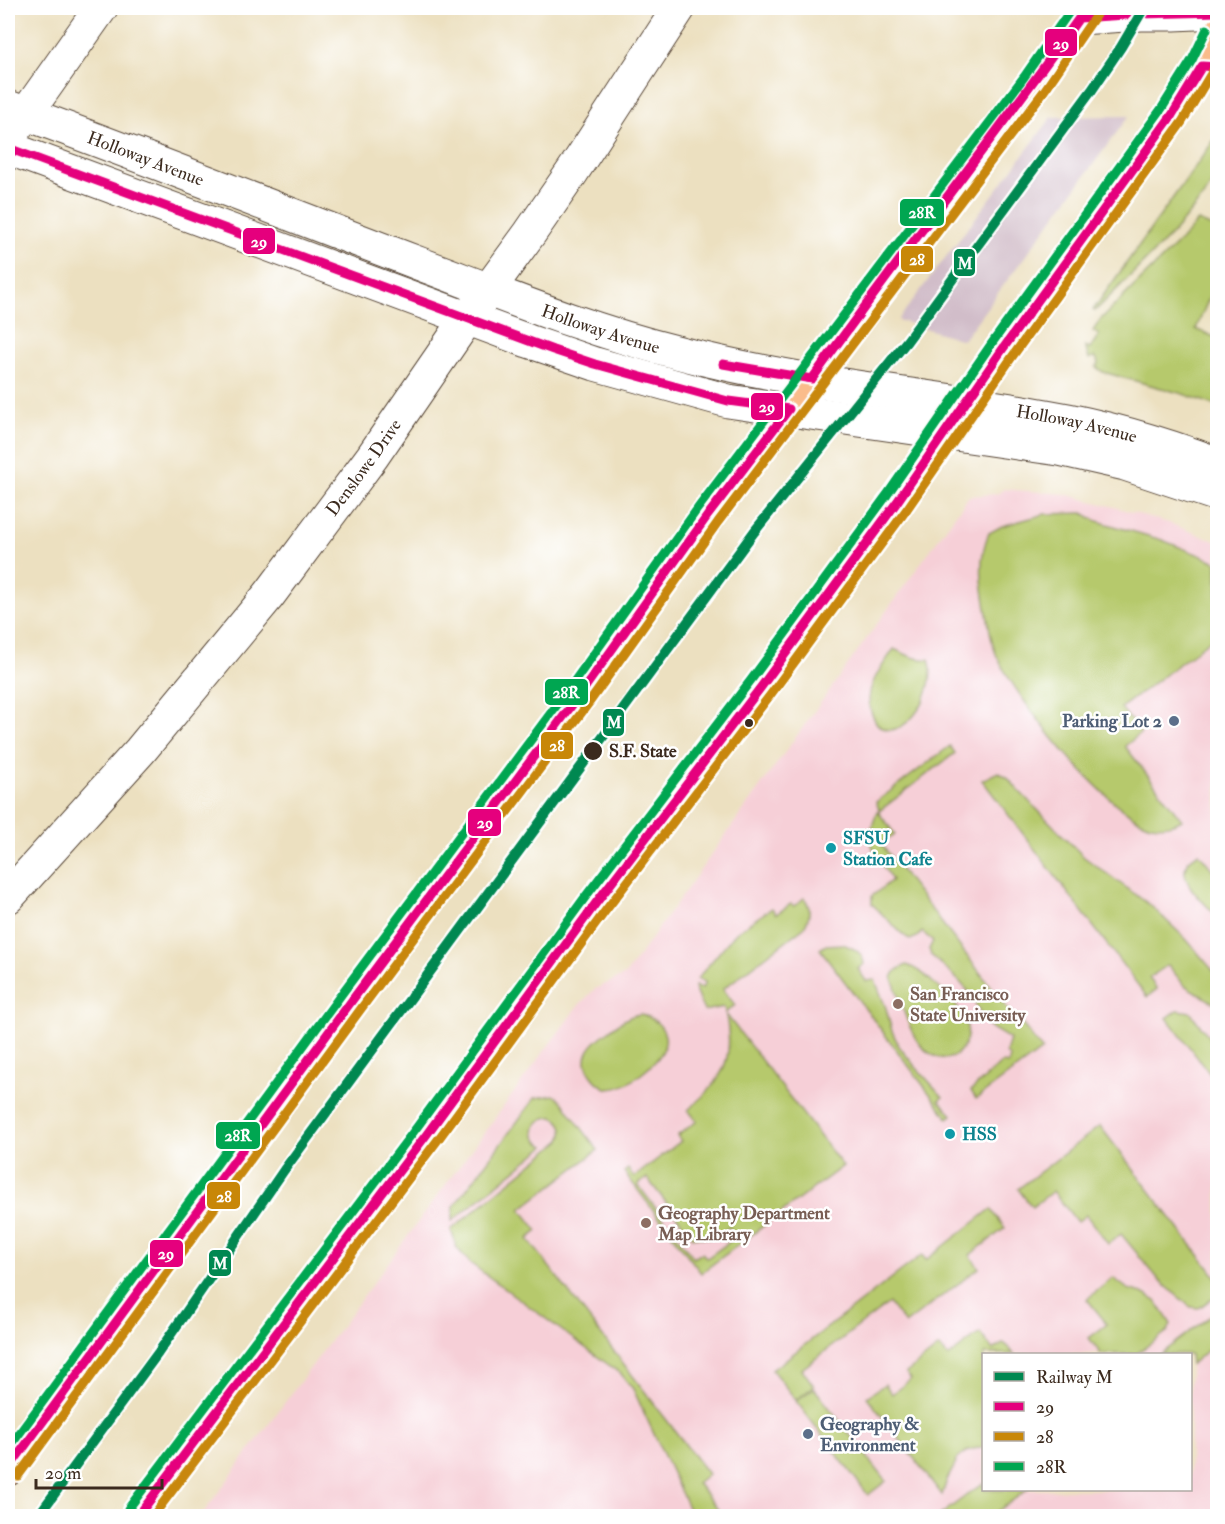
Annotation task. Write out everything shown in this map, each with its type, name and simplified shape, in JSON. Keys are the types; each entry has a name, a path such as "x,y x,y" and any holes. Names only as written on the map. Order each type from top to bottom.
{"highway":[{"path":"8,1469 581,693 708,515 1034,84 1083,13"},
{"path":"138,1516 427,1134 596,903 761,687 897,502 965,403 1172,115 1210,66 1218,35"}],"street":[{"path":"14,120 101,8"},
{"name":"Denslowe Drive","path":"8,897 140,751 269,595 372,457 573,171 679,8"},
{"path":"1083,13 1218,12"},
{"name":"Holloway Avenue","path":"14,120 581,323 673,352 750,369 1047,416 1128,434 1218,464"},
{"name":"Holloway Avenue","path":"8,148 467,319 595,364 728,400 1037,445 1092,456 1135,467 1218,495"}],"shaded area":[{"path":"1129,116 963,340 898,320 1052,117"},
{"name":"San Francisco State University","path":"1004,489 1064,494 1169,523 1217,542 1217,1516 201,1516 577,1007 595,989 625,975 969,496 997,494"}],"green space":[{"path":"1217,136 1217,176 1203,197 1174,232 1095,311 1093,310"},
{"path":"1198,221 1217,229 1217,279 1196,329 1217,338 1217,406 1103,372 1096,367 1097,359 1094,357 1089,359 1085,346 1090,348 1099,335 1093,331 1100,320"},
{"path":"1083,513 1097,521 1162,540 1217,562 1217,635 1121,708 1141,733 1125,746 1182,820 1171,824 1151,825 1132,816 1087,777 1063,751 1021,697 1006,673 993,644 982,573 983,553 989,533 1002,526 1045,514"},
{"path":"894,649 916,658 929,659 931,668 928,689 918,710 904,725 888,730 875,721 869,703 875,678"},
{"path":"950,746 955,753 878,812 895,834 881,844 1042,1050 976,1099 971,1091 1000,1064 1008,1064 1010,1057 1006,1053 1010,1039 986,1023 969,992 931,955 929,949 933,941 922,932 910,940 872,904 872,896 892,880 872,846 871,830 879,809 876,802"},
{"path":"998,772 1007,777 1084,857 1150,905 1186,939 1217,975 1217,1005 1184,985 1168,965 1149,978 1157,989 1147,997 982,780"},
{"path":"1199,853 1217,875 1217,916 1194,891 1186,876 1185,869 1188,862"},
{"path":"804,898 809,912 804,927 723,989 735,1005 725,1013 724,1007 704,1011 695,986 702,989 705,982 697,979 736,932 772,908 776,914 791,904 794,906"},
{"path":"843,944 862,956 864,964 858,969 866,981 875,980 899,1046 943,1097 939,1100 952,1115 948,1118 820,949 826,945"},
{"path":"907,965 919,971 942,990 962,1015 967,1027 967,1039 953,1057 940,1058 933,1055 921,1045 912,1032 892,978 894,973"},
{"path":"1178,1010 1190,1012 1216,1046 1217,1083 1167,1018"},
{"path":"725,1013 843,1166 701,1273 624,1172 628,1169 634,1177 681,1141 677,1136 697,1121 688,1110 711,1087 725,1065 729,1039","holes":["647,1178 693,1237 715,1238 729,1227 736,1237 707,1258 702,1253 694,1258 638,1185"]},
{"path":"641,1014 660,1026 665,1036 664,1048 648,1069 640,1075 622,1086 606,1088 595,1080 588,1069 586,1062 589,1050 597,1040 620,1023"},
{"path":"554,1095 560,1099 598,1150 521,1209 538,1231 528,1239 708,1474 697,1483 723,1516 692,1516 633,1389 621,1374 470,1263 457,1248 451,1230 561,1140 563,1129 559,1121 553,1117 541,1120 534,1133 539,1142 545,1146 452,1221 454,1206 535,1098"},
{"path":"1100,1126 1217,1276 1217,1295 1199,1308 1188,1305 1160,1281 1121,1234 1108,1244 1086,1215 1077,1222 1053,1191 1032,1207 1018,1189"},
{"path":"991,1209 1005,1228 970,1255 979,1268 905,1324 889,1303 802,1369 814,1386 796,1400 772,1370 922,1255 926,1260"},
{"path":"1113,1278 1128,1289 1142,1293 1156,1301 1171,1324 1168,1331 1137,1353 1100,1353 1089,1338 1107,1324 1087,1299"},
{"path":"1217,1311 1217,1343 1192,1363 1192,1353 1161,1353"},
{"path":"980,1333 993,1350 1004,1343 1013,1353 982,1353 982,1448 968,1451 955,1461 942,1495 867,1397 885,1384 892,1394 911,1379 906,1373 939,1347 948,1357"},
{"path":"814,1388 886,1481 868,1495 796,1401"},
{"path":"982,1484 982,1491 1026,1491 991,1516 939,1516"}],"rail line":[{"name":"M","path":"38,1516 158,1353 284,1170 754,532 907,341 1092,90 1144,8"}],"transit line":[{"name":"28R","path":"8,1449 571,686 698,508 1024,77 1072,8"},
{"name":"29","path":"723,364 812,379 1079,18 1218,12"},
{"name":"28","path":"18,1476 591,700 718,522 1044,91 1096,15"},
{"name":"28R","path":"128,1509 417,1127 586,896 751,680 887,495 992,343 1162,108 1192,60 1207,29"},
{"name":"28","path":"153,1516 437,1141 606,910 771,694 907,509 1012,357 1182,122 1218,62"},
{"name":"29","path":"138,1516 427,1134 596,903 761,687 897,502 1002,350 1172,115 1202,66 1218,67"},
{"name":"29","path":"8,148 553,350 728,401 789,409 708,515 581,693 8,1469"}],"place":[{"name":"Parking Lot 2","path":"1174,721"},
{"name":"S.F. State","path":"593,751"},
{"name":"SFSU Station Cafe","path":"831,848"},
{"name":"San Francisco State University","path":"898,1004"},
{"name":"HSS","path":"950,1134"},
{"name":"Geography Department Map Library","path":"646,1223"},
{"name":"Geography & Environment","path":"808,1434"}]}
